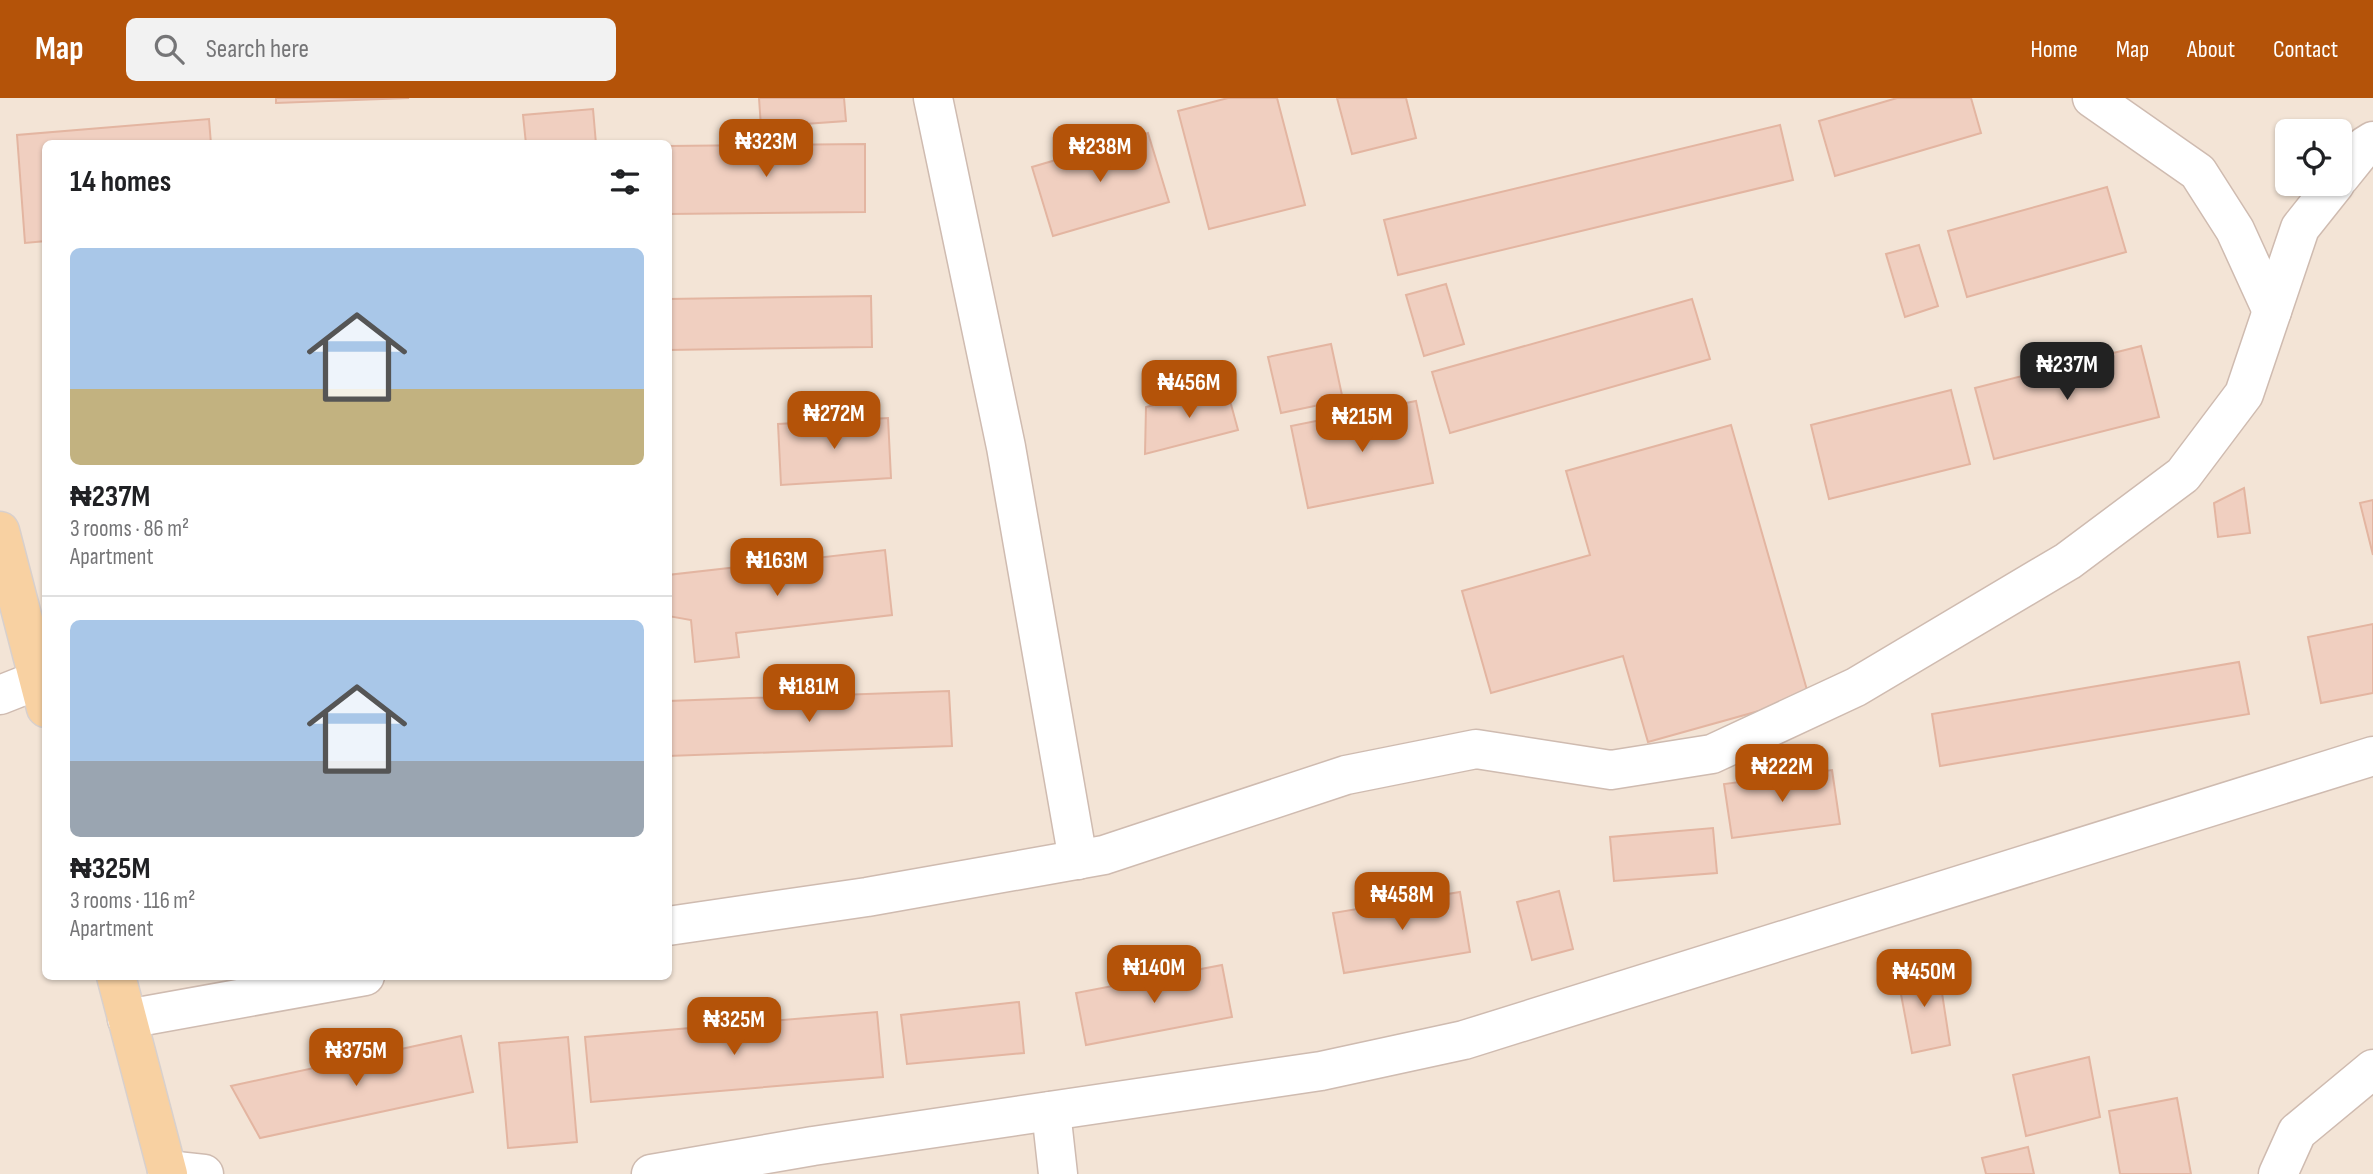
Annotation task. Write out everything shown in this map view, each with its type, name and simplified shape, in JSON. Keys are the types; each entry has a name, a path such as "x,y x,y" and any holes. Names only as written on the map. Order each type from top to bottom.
{"main road":[{"path":"0,531 42,694"},
{"path":"117,980 167,1172"}],"street":[{"path":"933,98 1006,447 1077,860"},
{"path":"2092,98 2198,172 2235,230 2272,311"},
{"path":"2352,162 2365,146 2373,141"},
{"path":"672,925 867,897 1104,855 1346,775 1476,749 1611,770 1712,754 1856,687 2068,561 2183,475 2244,394 2300,228 2325,196"},
{"path":"0,695 42,694"},
{"path":"651,1174 813,1146 1321,1071 1464,1040 2373,756"},
{"path":"127,1019 343,980"},
{"path":"2278,1174 2297,1132 2373,1069"},
{"path":"1051,1111 1058,1174"},
{"path":"167,1172 204,1174"}],"shaded area":[{"path":"0,98 2373,98 2373,1174 0,1174"}],"building":[{"path":"276,98 409,98 276,103"},
{"path":"759,98 844,98 846,121 761,127"},
{"path":"1228,98 1277,98 1305,205 1209,229 1178,111"},
{"path":"1337,98 1406,98 1416,138 1352,154"},
{"path":"1897,98 1971,98 1981,133 1835,176 1819,121"},
{"path":"593,109 596,140 526,140 523,115"},
{"path":"209,119 211,140 42,140 42,241 25,243 17,135"},
{"path":"1780,125 1793,180 1398,275 1384,220"},
{"path":"1148,133 1169,202 1053,236 1032,167"},
{"path":"865,144 865,212 672,214 672,146"},
{"path":"2107,187 2126,252 1967,297 1948,231"},
{"path":"1919,245 1938,306 1905,317 1886,254"},
{"path":"1446,284 1464,344 1424,356 1406,295"},
{"path":"871,296 872,347 672,350 672,299"},
{"path":"1692,299 1710,359 1450,433 1432,372"},
{"path":"1331,344 1343,400 1281,413 1268,357"},
{"path":"2141,346 2159,417 1994,459 1975,388"},
{"path":"1226,386 1238,430 1145,454 1146,407"},
{"path":"1951,390 1970,464 1829,499 1811,425"},
{"path":"1416,401 1433,483 1308,508 1291,426"},
{"path":"888,418 891,478 781,485 778,424"},
{"path":"1731,425 1809,697 1648,742 1623,656 1491,693 1462,591 1590,555 1566,471"},
{"path":"2244,488 2250,533 2218,537 2214,503"},
{"path":"2373,500 2373,555 2360,503"},
{"path":"885,550 892,615 736,633 739,657 695,662 691,620 672,617 672,575"},
{"path":"2373,624 2373,693 2321,703 2308,637"},
{"path":"2239,662 2249,714 1940,766 1932,714"},
{"path":"949,691 952,746 672,756 672,701"},
{"path":"1832,770 1840,824 1732,838 1724,784"},
{"path":"1713,828 1717,873 1614,881 1610,837"},
{"path":"1559,891 1573,949 1532,960 1517,902"},
{"path":"1460,892 1470,952 1344,973 1333,913"},
{"path":"1222,965 1232,1017 1086,1045 1076,993"},
{"path":"1938,967 1950,1045 1912,1053 1897,973"},
{"path":"1019,1002 1024,1053 907,1064 901,1015"},
{"path":"877,1012 883,1077 591,1102 585,1037"},
{"path":"461,1036 473,1092 260,1138 231,1086"},
{"path":"568,1037 577,1142 508,1148 499,1043"},
{"path":"2089,1057 2100,1117 2026,1136 2013,1075"},
{"path":"2177,1098 2191,1174 2120,1174 2109,1111"},
{"path":"2028,1147 2034,1174 1986,1174 1982,1158"}]}
